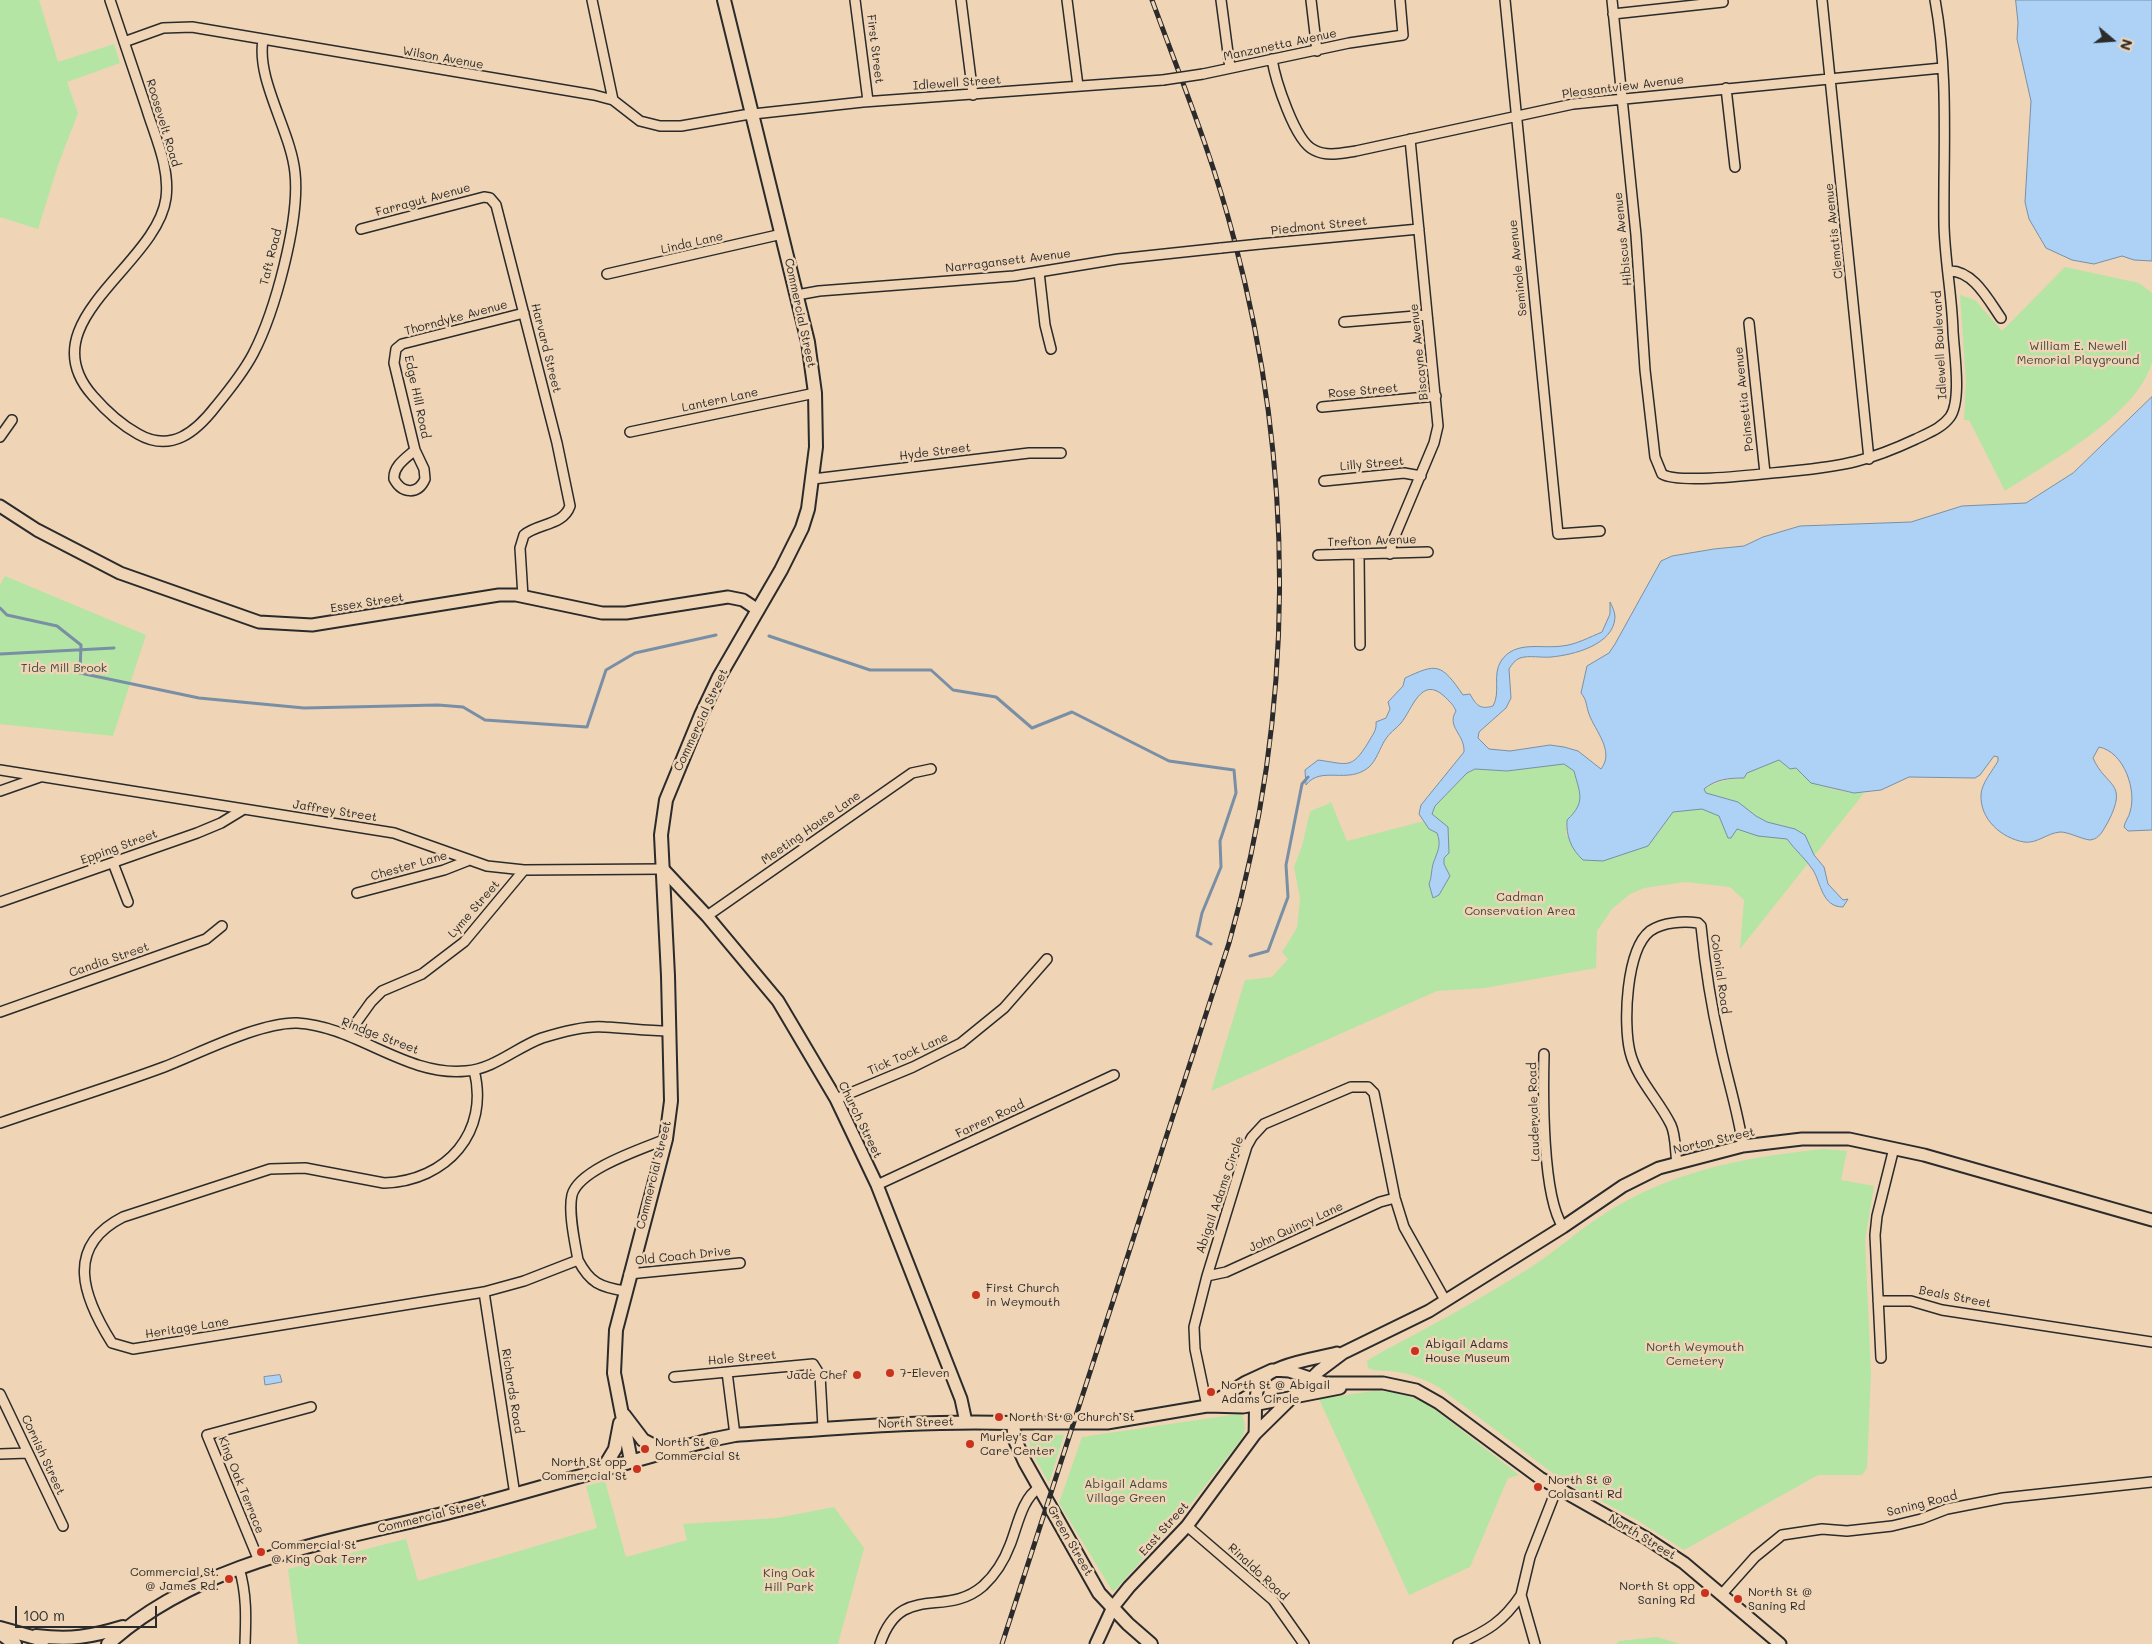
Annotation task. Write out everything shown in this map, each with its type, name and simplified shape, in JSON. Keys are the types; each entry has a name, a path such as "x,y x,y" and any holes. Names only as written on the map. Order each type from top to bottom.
{"main road":[{"name":"Commercial Street","path":"108,1644 128,1626 198,1586 259,1561 629,1462 614,1373 616,1330 629,1274 666,1139 671,1101 661,835 666,800 704,707 781,570 802,528 813,480 816,447 815,393 808,342 724,0"},
{"path":"622,1414 642,1440 666,1452"},
{"path":"603,1469 615,1449 622,1414"},
{"name":"North Street","path":"629,1462 735,1436 893,1423 1013,1423"},
{"name":"Green Street","path":"1013,1423 1019,1449 1039,1488 1100,1592 1128,1624 1151,1644"},
{"path":"0,1628 36,1636 68,1639 98,1635 128,1626"},
{"path":"0,1634 16,1644"},
{"path":"36,1636 52,1644"}],"street":[{"name":"Roosevelt Road","path":"75,349 79,333 94,302 147,241 161,216 166,200 165,166 110,0"},
{"path":"592,0 614,100"},
{"name":"First Street","path":"855,0 868,102"},
{"path":"961,0 973,95"},
{"path":"1067,0 1078,86"},
{"path":"1221,0 1230,68"},
{"path":"1311,0 1316,51"},
{"name":"Manzanetta Avenue","path":"1163,80 1403,35 1400,0"},
{"name":"Seminole Avenue","path":"1505,0 1558,534 1600,532"},
{"name":"Hibiscus Avenue","path":"1612,0 1653,438 1656,463 1662,474"},
{"name":"Clematis Avenue","path":"1822,0 1869,459"},
{"name":"Idlewell Boulevard","path":"1662,474 1679,478 1837,467 1869,459 1936,429 1946,422 1954,411 1956,387 1944,227 1945,122 1935,0"},
{"path":"1613,14 1723,2"},
{"name":"Wilson Avenue","path":"124,42 163,28 192,27 594,95 614,100 632,117 660,126 681,126 752,114"},
{"name":"Taft Road","path":"75,349 79,377 107,411 138,434 153,440 179,439 194,431 238,379 254,352 265,325 286,259 296,196 295,173 281,118 263,69 261,51 263,40"},
{"name":"Pleasantview Avenue","path":"1272,59 1298,133 1311,149 1320,153 1336,154 1564,106 1622,98 1942,68"},
{"name":"Idlewell Street","path":"752,114 868,102 1163,80"},
{"path":"1726,88 1735,167"},
{"name":"Biscayne Avenue","path":"1390,554 1392,543 1438,431 1410,139"},
{"name":"Farragut Avenue","path":"361,229 484,197 492,199"},
{"name":"Harvard Street","path":"492,199 498,209 563,466 570,506 568,513 562,518 538,526 524,535 520,548 523,597"},
{"name":"Piedmont Street","path":"1221,248 1420,229"},
{"name":"Linda Lane","path":"607,274 782,234"},
{"name":"Narragansett Avenue","path":"797,295 819,291 1039,272 1118,260 1221,248"},
{"path":"1948,271 1959,273 1978,287 2001,318"},
{"path":"1039,272 1045,325 1051,349"},
{"name":"Thorndyke Avenue","path":"396,350 402,344 524,313"},
{"path":"1344,322 1427,315"},
{"name":"Poinsettia Avenue","path":"1749,323 1765,473"},
{"name":"Edge Hill Road","path":"396,350 394,363 415,450 424,469 425,479 418,489 410,492 400,488 394,474 400,463 415,450"},
{"name":"Lantern Lane","path":"630,432 815,393"},
{"name":"Rose Street","path":"1322,407 1436,396"},
{"path":"0,437 12,420"},
{"name":"Hyde Street","path":"813,480 1029,453 1061,453"},
{"name":"Lilly Street","path":"1324,481 1398,474 1421,476"},
{"name":"Essex Street","path":"0,506 37,530 120,573 259,622 312,625 487,596 516,595 602,613 626,613 728,597 743,600 758,610"},
{"name":"Trefton Avenue","path":"1318,555 1428,552"},
{"path":"1359,555 1360,645"},
{"name":"Meeting House Lane","path":"708,916 912,773 931,769"},
{"name":"Jaffrey Street","path":"0,770 394,833 415,839 467,861 487,866 524,870 663,869"},
{"path":"0,791 40,776"},
{"name":"Epping Street","path":"0,902 221,823 244,809"},
{"name":"Chester Lane","path":"358,893 444,870 467,861"},
{"path":"113,863 128,902"},
{"name":"Church Street","path":"663,869 708,916 778,1001 836,1100 877,1185 961,1399 966,1422"},
{"name":"Lyme Street","path":"348,1034 371,1002 382,991 422,974 464,942 524,870"},
{"name":"Colonial Road","path":"1677,1163 1672,1128 1640,1076 1630,1052 1627,998 1636,951 1648,933 1675,923 1698,923 1701,926 1706,981 1720,1047 1739,1117 1743,1146"},
{"name":"Candia Street","path":"0,1012 206,939 222,926"},
{"name":"Tick Tock Lane","path":"836,1100 913,1068 961,1043 1004,1008 1047,959"},
{"name":"Rindge Street","path":"0,1123 163,1067 275,1025 296,1023 348,1034 424,1066 448,1070 474,1070 542,1039 583,1029 604,1027 637,1031 669,1031"},
{"name":"Laudervale Road","path":"1544,1054 1546,1151 1556,1214 1562,1227"},
{"name":"Heritage Lane","path":"474,1070 479,1099 471,1130 460,1148 432,1172 409,1180 384,1184 305,1168 270,1169 123,1217 107,1225 94,1237 86,1254 84,1270 89,1299 107,1336 112,1344 133,1349 484,1292 524,1281 578,1260"},
{"name":"Farren Road","path":"877,1185 1114,1075"},
{"name":"Abigail Adams Circle","path":"1207,1406 1195,1349 1194,1327 1207,1276 1252,1137 1264,1124 1351,1086 1368,1087 1374,1093 1404,1227 1445,1300"},
{"path":"625,1291 604,1288 594,1281 578,1260 572,1198 575,1186 598,1170 666,1139"},
{"name":"Norton Street","path":"1294,1397 1310,1379 1330,1362 1351,1349 1400,1327 1445,1300 1562,1227 1623,1186 1659,1168 1743,1146 1802,1139 1849,1139 1894,1148 2152,1220"},
{"path":"1881,1358 1875,1235 1877,1216 1894,1148"},
{"name":"John Quincy Lane","path":"1207,1276 1226,1272 1380,1202 1396,1198"},
{"name":"Old Coach Drive","path":"629,1274 740,1263"},
{"name":"Richards Road","path":"484,1292 515,1494"},
{"name":"Beals Street","path":"1878,1302 1911,1301 1942,1310 2152,1342"},
{"name":"Norton Street","path":"1272,1370 1351,1349"},
{"name":"Hale Street","path":"674,1377 814,1364 820,1375 823,1429"},
{"path":"1255,1434 1260,1382 1272,1370"},
{"name":"North Street","path":"1207,1406 1252,1379 1272,1370 1288,1371 1310,1379 1333,1384 1396,1385 1423,1393 1518,1463 1557,1488 1657,1544 1684,1562 1780,1644"},
{"path":"727,1372 735,1436"},
{"name":"North Street","path":"1013,1423 1097,1424 1207,1406 1229,1408 1257,1404 1361,1384"},
{"name":"Cornish Street","path":"0,1394 63,1526"},
{"name":"East Street","path":"1096,1644 1113,1607 1187,1526 1255,1434 1281,1406 1294,1397"},
{"name":"King Oak Terrace","path":"259,1561 207,1435 312,1407"},
{"path":"0,1454 28,1453"},
{"name":"Saning Road","path":"1722,1594 1755,1557 1782,1535 1822,1529 1847,1531 1892,1526 1921,1519 1947,1509 2003,1498 2152,1482"},
{"path":"880,1644 889,1623 901,1610 964,1596 984,1585 1001,1564 1028,1500 1039,1488"},
{"path":"1458,1644 1485,1632 1499,1622 1510,1611 1521,1595 1530,1556 1557,1488"},
{"name":"Rinaldo Road","path":"1187,1526 1273,1600 1304,1644"},
{"path":"239,1568 244,1585 246,1606 246,1644"},
{"path":"1521,1595 1535,1644"}],"green space":[{"path":"0,0 39,0 58,62 114,44 120,63 67,82 78,113 58,165 38,229 0,217"},
{"name":"William E. Newell Memorial Playground","path":"2065,267 2139,283 2152,293 2152,362 2143,382 2111,418 2090,436 2005,491 1969,420 1964,420 1966,381 1960,295 1975,300 2002,331"},
{"name":"Tide Mill Brook","path":"5,576 146,635 113,736 0,724 0,585"},
{"name":"Cadman Conservation Area","path":"1779,760 1790,769 1796,768 1818,784 1846,792 1864,793 1740,949 1744,900 1730,887 1685,882 1644,888 1630,894 1612,909 1597,931 1596,968 1485,988 1437,991 1211,1091 1245,980 1272,977 1288,959 1282,952 1297,928 1300,898 1294,867 1302,846 1310,812 1313,810 1331,802 1347,841 1424,821 1429,829 1437,833 1439,842 1429,884 1450,876 1444,864 1437,819 1432,814 1435,806 1467,773 1476,769 1507,771 1564,764 1574,771 1581,797 1578,807 1567,820 1566,835 1603,861 1648,846 1673,812 1679,810 1708,787 1723,781 1744,778 1747,773"},
{"name":"North Weymouth Cemetery","path":"1824,1149 1847,1151 1841,1180 1874,1186 1865,1240 1871,1373 1867,1468 1862,1475 1818,1475 1684,1550 1637,1520 1563,1481 1440,1388 1410,1375 1368,1368 1367,1361 1502,1285 1537,1263 1598,1218 1624,1202 1651,1189 1706,1169 1735,1162"},
{"path":"1373,1391 1404,1395 1419,1400 1433,1408 1519,1475 1508,1478 1470,1567 1409,1595 1319,1399"},
{"name":"Abigail Adams Village Green","path":"1238,1414 1242,1416 1245,1426 1240,1441 1178,1520 1113,1592 1059,1503 1082,1437"},
{"name":"Abigail Adams Village Green","path":"1033,1434 1064,1435 1049,1483 1031,1451 1029,1440"},
{"name":"King Oak Hill Park","path":"605,1481 626,1557 687,1540 683,1524 777,1518 834,1507 864,1548 838,1644 298,1644 288,1569 406,1539 418,1581 597,1528 586,1486"},
{"path":"1657,1637 1680,1644 1616,1644 1619,1641"}],"water":[{"path":"2016,0 2152,0 2152,261 2134,260 2122,256 2094,264 2072,260 2046,248 2029,219 2025,202 2031,101 2017,39"},
{"path":"2152,397 2152,830 2128,831 2124,827 2132,803 2130,783 2122,764 2108,750 2099,747 2093,758 2098,768 2113,786 2116,792 2116,799 2114,809 2103,831 2099,836 2090,840 2060,832 2024,842 2007,836 1993,826 1984,812 1981,795 1985,782 1998,761 1998,757 1994,756 1980,775 1975,778 1909,777 1881,790 1854,793 1811,783 1796,768 1790,769 1779,760 1747,773 1744,778 1723,780 1713,783 1704,789 1706,793 1738,802 1767,822 1795,829 1805,835 1814,855 1824,867 1828,884 1843,900 1848,899 1843,907 1836,906 1826,899 1813,870 1787,839 1758,836 1737,829 1731,838 1728,838 1719,816 1702,809 1673,812 1648,846 1603,861 1583,860 1572,847 1567,831 1567,820 1577,808 1580,797 1574,771 1564,764 1507,771 1475,769 1467,773 1435,806 1432,814 1448,827 1449,853 1444,858 1444,864 1450,876 1439,895 1433,898 1429,884 1439,842 1437,833 1429,829 1419,814 1421,805 1464,752 1462,740 1453,722 1456,711 1444,696 1436,691 1429,690 1423,692 1401,723 1383,743 1376,758 1369,767 1352,775 1319,776 1312,779 1306,785 1305,770 1318,760 1348,763 1357,758 1374,733 1376,722 1386,718 1390,709 1388,702 1403,686 1405,678 1424,670 1438,669 1456,684 1463,695 1470,694 1476,704 1482,707 1493,706 1496,695 1498,666 1507,654 1521,648 1567,645 1602,632 1610,614 1610,602 1615,615 1613,627 1608,635 1591,647 1570,654 1551,657 1524,657 1514,662 1509,669 1511,698 1506,708 1479,732 1478,738 1489,749 1510,751 1550,745 1564,747 1578,751 1601,769 1605,762 1605,748 1581,693 1587,666 1609,653 1661,561 1672,556 1744,546 1763,537 1800,526 1911,522 1962,506 2026,503 2073,473"},
{"path":"280,1375 282,1382 265,1385 264,1377"}],"waterway":[{"path":"0,608 7,615 57,626 81,645 80,673 199,698 304,708 438,705 463,707 485,720 587,727 606,670 635,653 716,635"},
{"path":"769,636 870,670 931,670 953,690 996,697 1032,728 1072,712 1169,761 1234,770 1236,793 1220,841 1221,867 1202,913 1197,936 1211,944"},
{"name":"Tide Mill Brook","path":"0,654 114,648"},
{"path":"1250,956 1268,951 1288,897 1286,865 1302,784 1308,777"}],"railway":[{"path":"1002,1644 1229,943 1251,856 1266,768 1276,679 1280,591 1277,503 1269,414 1254,326 1226,208 1196,118 1152,0"}],"place":[{"name":"First Church in Weymouth","path":"976,1295"},
{"name":"Abigail Adams House Museum","path":"1415,1351"},
{"name":"7-Eleven","path":"890,1373"},
{"name":"Jade Chef","path":"857,1375"},
{"name":"North St @ Abigail Adams Circle","path":"1211,1392"},
{"name":"North St @ Church St","path":"999,1417"},
{"name":"Murley's Car Care Center","path":"970,1444"},
{"name":"North St @ Commercial St","path":"645,1449"},
{"name":"North St opp Commercial St","path":"637,1469"},
{"name":"North St @ Colasanti Rd","path":"1538,1487"},
{"name":"Commercial St @ King Oak Terr","path":"261,1552"},
{"name":"Commercial St. @ James Rd.","path":"229,1579"},
{"name":"North St opp Saning Rd","path":"1705,1593"},
{"name":"North St @ Saning Rd","path":"1738,1599"}]}
